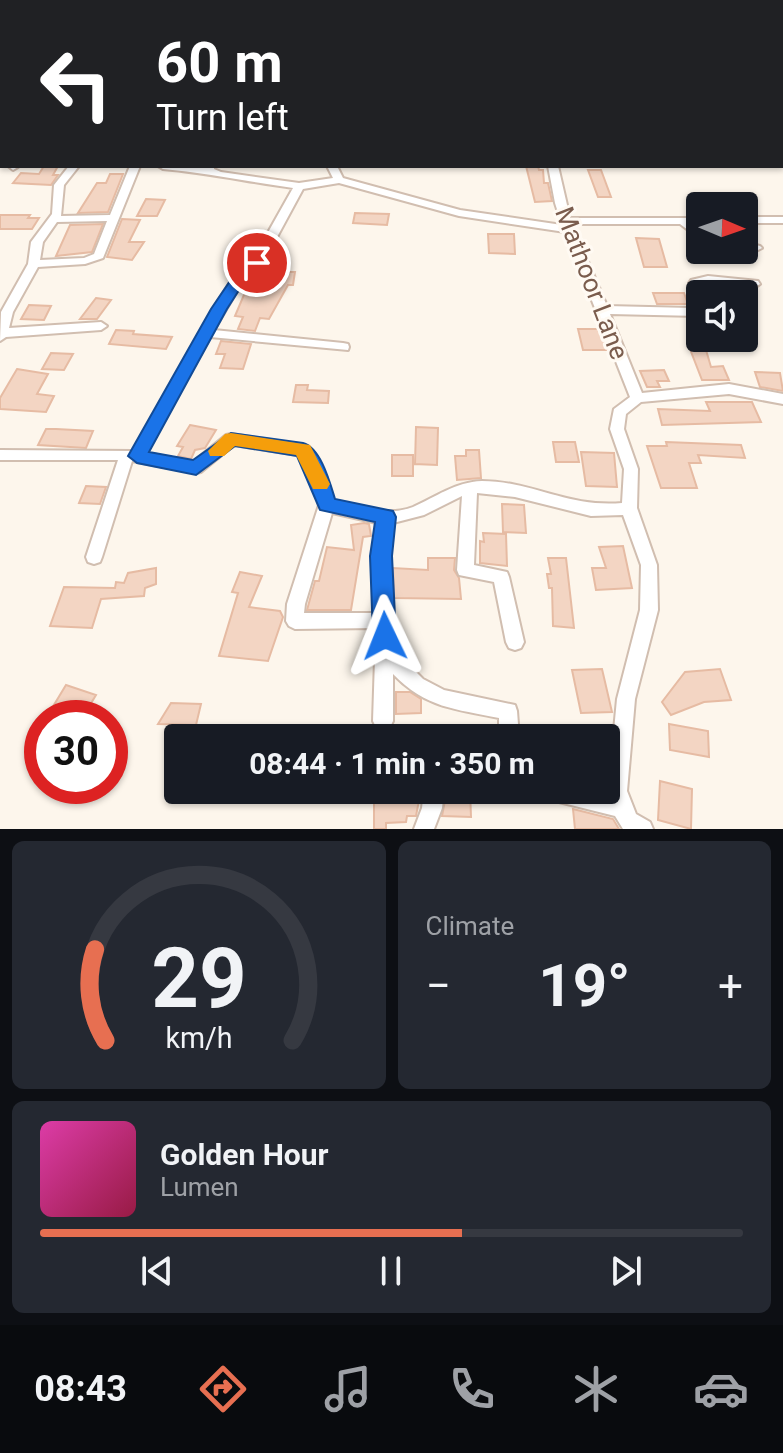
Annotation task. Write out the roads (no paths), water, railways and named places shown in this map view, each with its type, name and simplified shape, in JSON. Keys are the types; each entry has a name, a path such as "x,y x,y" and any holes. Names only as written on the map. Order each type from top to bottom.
{"street":[{"path":"72,168 59,185 57,214 37,242 34,264 3,312 0,335 101,326"},
{"path":"34,264 99,256 134,168"},
{"path":"209,168 247,181 299,186 339,180 459,213 570,226 684,222"},
{"path":"333,168 339,180"},
{"name":"Mathoor Lane","path":"553,168 559,198 603,310 614,347 637,398"},
{"path":"94,557 132,456 235,284 257,263 299,186"},
{"path":"53,219 114,218"},
{"path":"758,220 783,220"},
{"path":"603,310 686,312"},
{"path":"205,333 343,347"},
{"path":"643,829 629,821 617,791 626,699 649,610 649,565 629,508 631,469 617,429 619,412 637,398 729,389 783,399"},
{"path":"0,455 132,456 196,468 231,439 303,450 318,476 327,505 296,604 295,621 385,620"},
{"path":"327,505 386,517 415,513 445,495 470,488 551,499 591,510 629,508"},
{"path":"470,488 465,570 501,577 515,642"},
{"path":"383,721 385,620 381,556 386,517"},
{"path":"384,652 416,685 442,698 508,711 508,724"},
{"path":"424,829 432,804"},
{"path":"609,804 621,807"}]}
